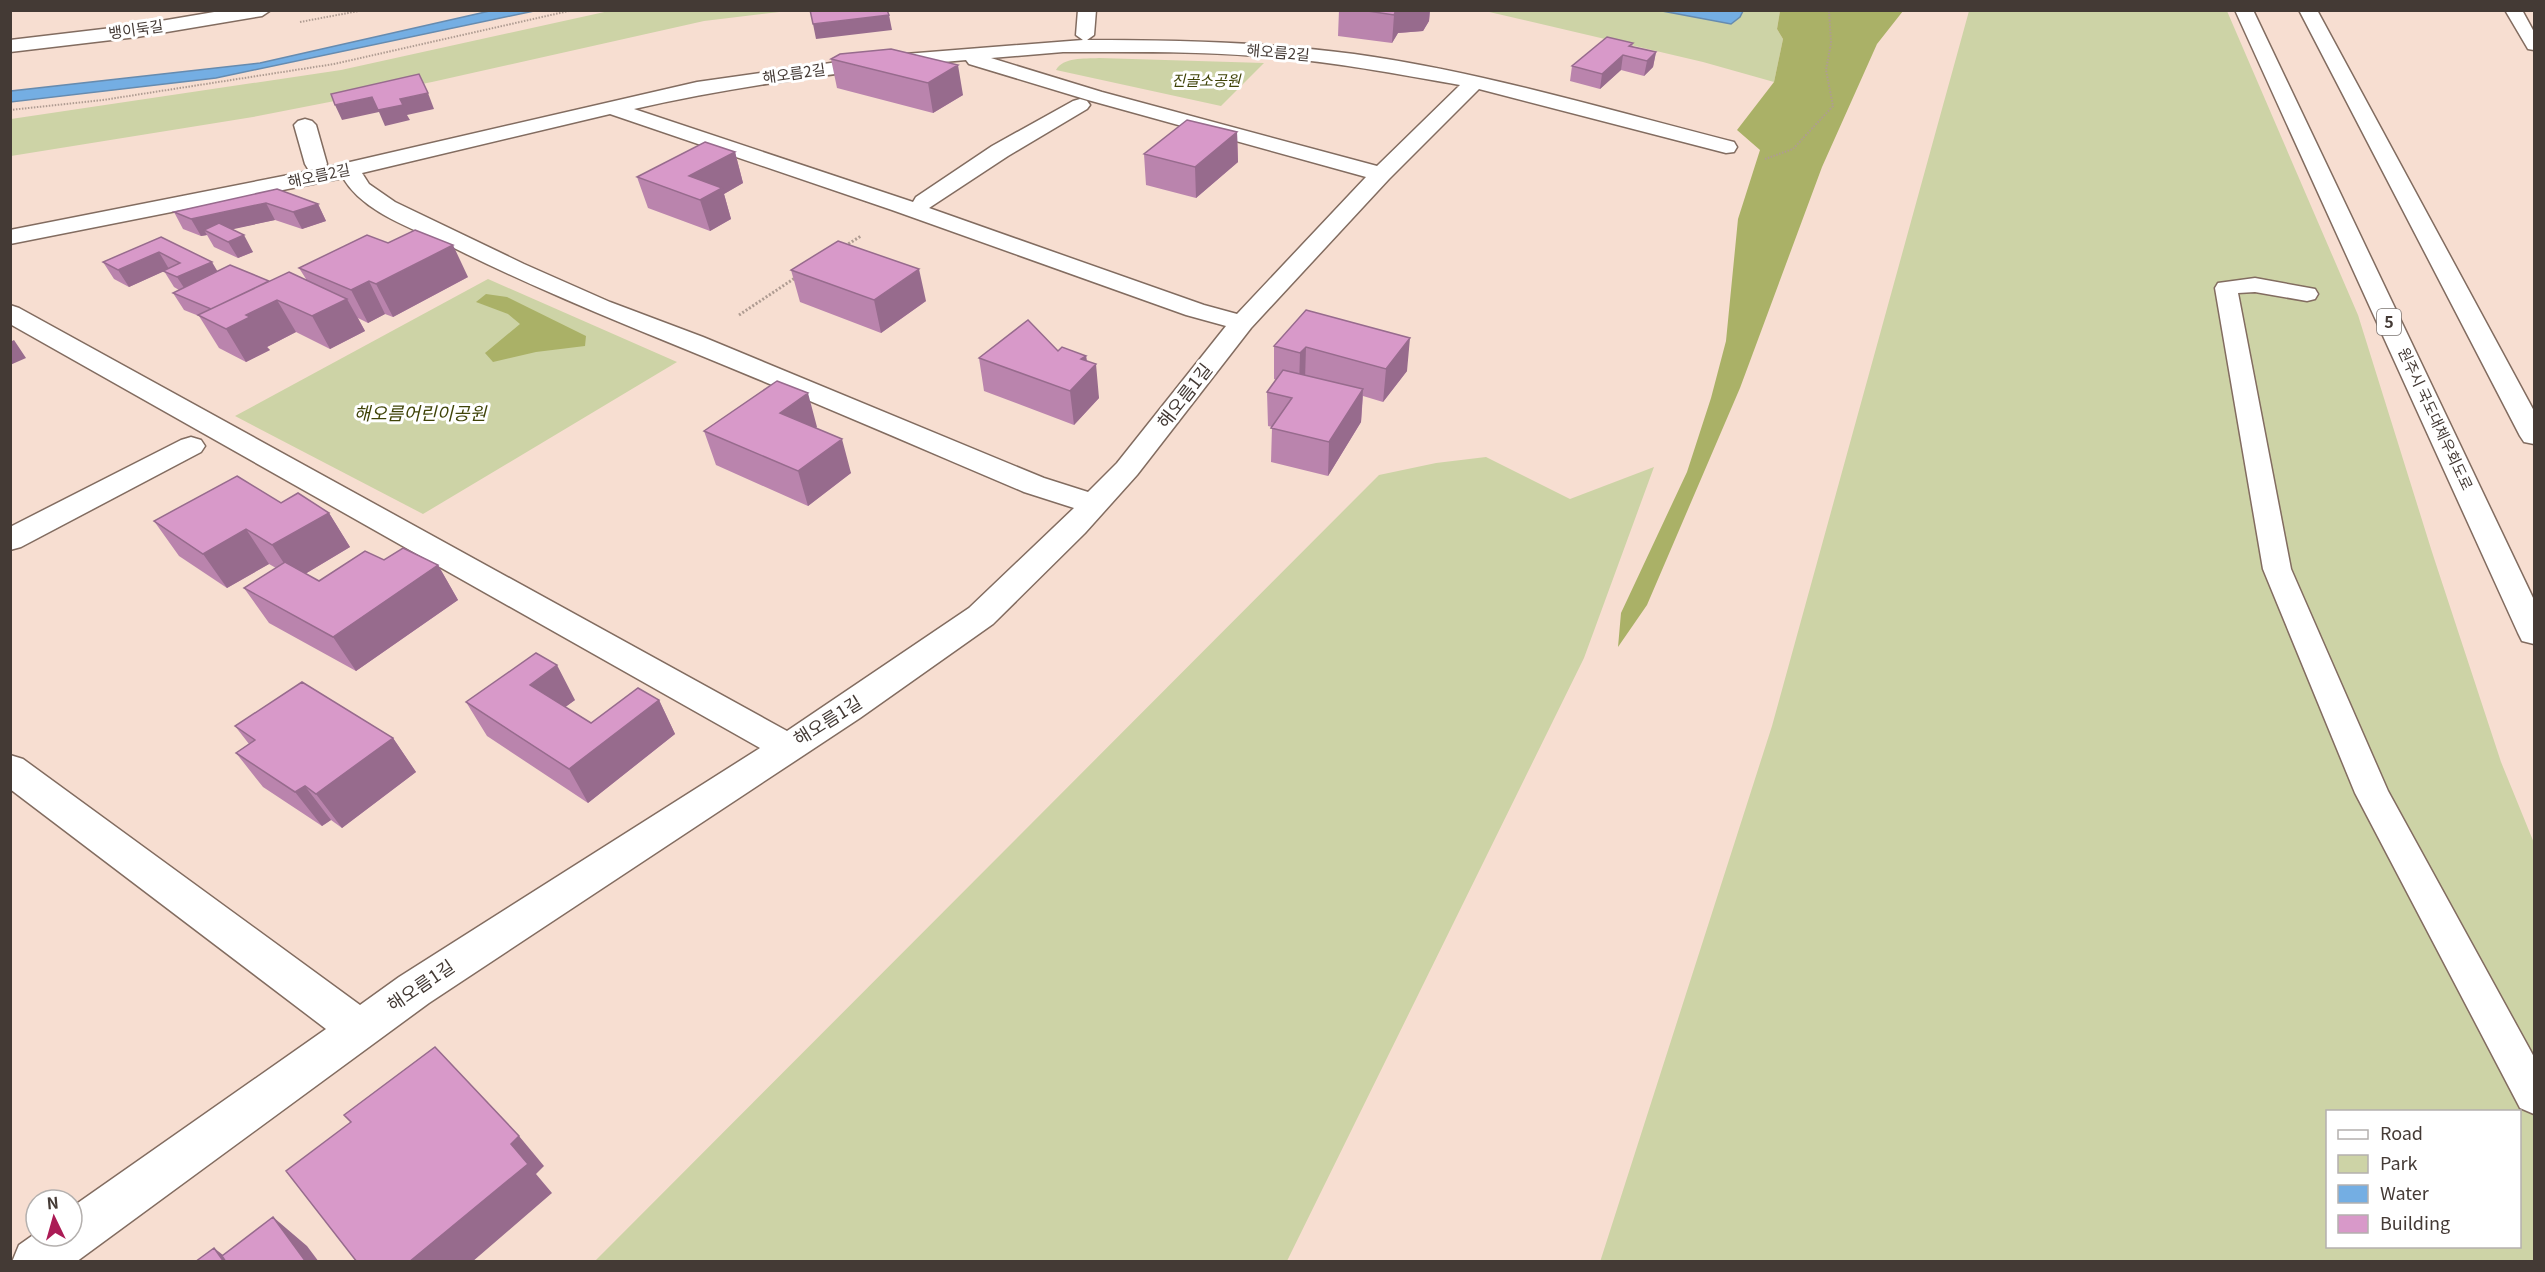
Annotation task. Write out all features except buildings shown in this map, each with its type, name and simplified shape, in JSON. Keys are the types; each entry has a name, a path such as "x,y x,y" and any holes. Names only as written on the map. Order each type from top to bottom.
{"main road":[{"name":"뱅이둑길","path":"10,46 137,31 262,10"},
{"path":"1085,35 1087,10"},
{"name":"원주시 국도대체우회도로","path":"2244,10 2535,633"},
{"path":"2307,10 2535,436"},
{"name":"해오름2길","path":"10,237 349,170 697,88 956,54 1041,48 1141,46 1257,50 1354,60 1475,82 1726,147"},
{"path":"1024,74 1025,62 1041,48"},
{"path":"956,54 1381,174"},
{"name":"해오름1길","path":"84,1227 424,983 848,709 981,616 1074,526 1127,469 1242,323 1381,174 1475,82"},
{"path":"924,202 1000,152 1080,105"},
{"path":"609,107 900,205 1195,310 1242,323"},
{"path":"305,125 316,164"},
{"path":"349,170 360,188 387,207 515,269 601,307 694,343 1034,485 1093,504"},
{"path":"10,313 787,747"},
{"path":"10,540 191,446"},
{"path":"10,769 359,1029"},
{"name":"해오름1길","path":"36,1262 55,1248"}],"lane":[{"path":"2513,10 2535,45"},
{"path":"2307,294 2255,285 2226,288 2277,569 2372,793 2535,1095"}],"path":[{"path":"10,110 103,100 334,64 573,10"},
{"path":"1761,160 1793,149 1833,106 1826,70 1831,43 1829,10"},
{"path":"844,247 864,234"},
{"path":"733,318 804,273"}],"green space":[{"path":"609,11 788,11 704,21 432,82 253,117 11,156 11,119 341,70"},
{"path":"1485,11 1780,11 1777,29 1783,39 1774,82 1703,62"},
{"path":"1780,11 1903,11 1877,44 1822,167 1740,388 1647,605 1618,647 1621,613 1687,472 1711,398 1726,341 1738,219 1760,150 1737,130 1774,82 1783,39 1777,29"},
{"path":"1969,11 2227,11 2358,315 2501,762 2534,843 2534,1261 1600,1262 1772,726"},
{"name":"진골소공원","path":"1099,58 1264,63 1221,106 1056,70 1069,61"},
{"name":"해오름어린이공원","path":"488,279 677,362 423,514 235,416"},
{"path":"486,294 507,297 586,336 585,346 536,352 493,362 485,353 520,324 508,314 476,302"},
{"path":"1486,457 1570,499 1654,467 1584,658 1287,1261 595,1261 1379,475 1436,463"}],"water":[{"path":"494,10 534,11 216,78 11,102 11,91 260,63"},
{"path":"1662,11 1743,11 1740,17 1731,24"}]}
